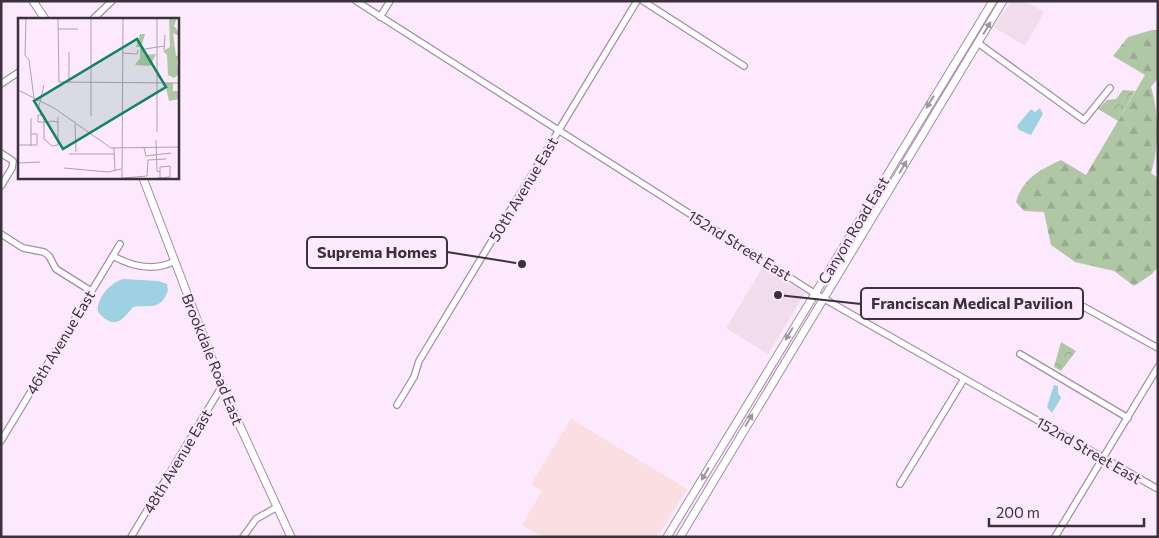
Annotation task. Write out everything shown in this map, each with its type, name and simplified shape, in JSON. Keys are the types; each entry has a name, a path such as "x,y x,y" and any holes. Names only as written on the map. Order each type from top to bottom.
{"main road":[{"path":"33,1 44,18"},
{"name":"Canyon Road East","path":"668,537 814,293 993,1"},
{"name":"Canyon Road East","path":"680,537 822,298 1003,1"},
{"path":"952,85 950,82 963,49"},
{"name":"Brookdale Road East","path":"143,179 222,386 291,537"}],"street":[{"path":"94,18 112,1"},
{"name":"152nd Street East","path":"356,1 822,298 1158,489"},
{"path":"380,17 390,1"},
{"name":"50th Avenue East","path":"397,405 414,377 419,361 637,1"},
{"path":"642,1 744,66"},
{"path":"978,43 1084,120 1110,88"},
{"path":"1,84 18,73"},
{"path":"1,153 13,161 12,168 1,186"},
{"path":"1,234 23,248 44,252 49,256 56,269 91,291"},
{"name":"46th Avenue East","path":"1,442 120,244"},
{"path":"113,256 135,266 151,268 175,261"},
{"path":"1084,307 1158,348"},
{"path":"1020,354 1128,418"},
{"path":"1055,537 1158,367"},
{"path":"900,484 964,379"},
{"name":"48th Avenue East","path":"131,537 222,386"},
{"path":"243,537 256,519 277,507"}],"shaded area":[{"path":"1011,1 1025,1 1044,12 1025,46 994,27"},
{"path":"763,267 805,293 768,354 726,328"},
{"path":"571,419 687,489 657,537 542,537 522,525 542,491 531,484"}],"green space":[{"path":"1158,30 1158,78 1151,87 1156,108 1157,142 1151,173 1158,178 1158,267 1152,274 1134,286 1114,271 1075,262 1051,245 1044,212 1024,211 1016,202 1023,187 1033,176 1061,160 1086,175 1145,75 1113,56 1128,37"},
{"path":"1123,90 1135,91 1118,121 1098,109 1107,100 1116,99"},
{"path":"1061,342 1076,351 1061,371 1054,367"}],"water":[{"path":"1040,108 1043,114 1031,135 1019,130 1017,126 1031,109 1035,112"},
{"path":"124,279 158,281 167,284 168,290 162,302 154,306 133,307 118,322 109,321 98,312 99,302 105,291 114,283"},
{"path":"1054,385 1058,386 1058,393 1061,398 1052,413 1047,407"}],"place":[{"name":"Suprema Homes","path":"522,264"},
{"name":"Franciscan Medical Pavilion","path":"778,295"}]}
